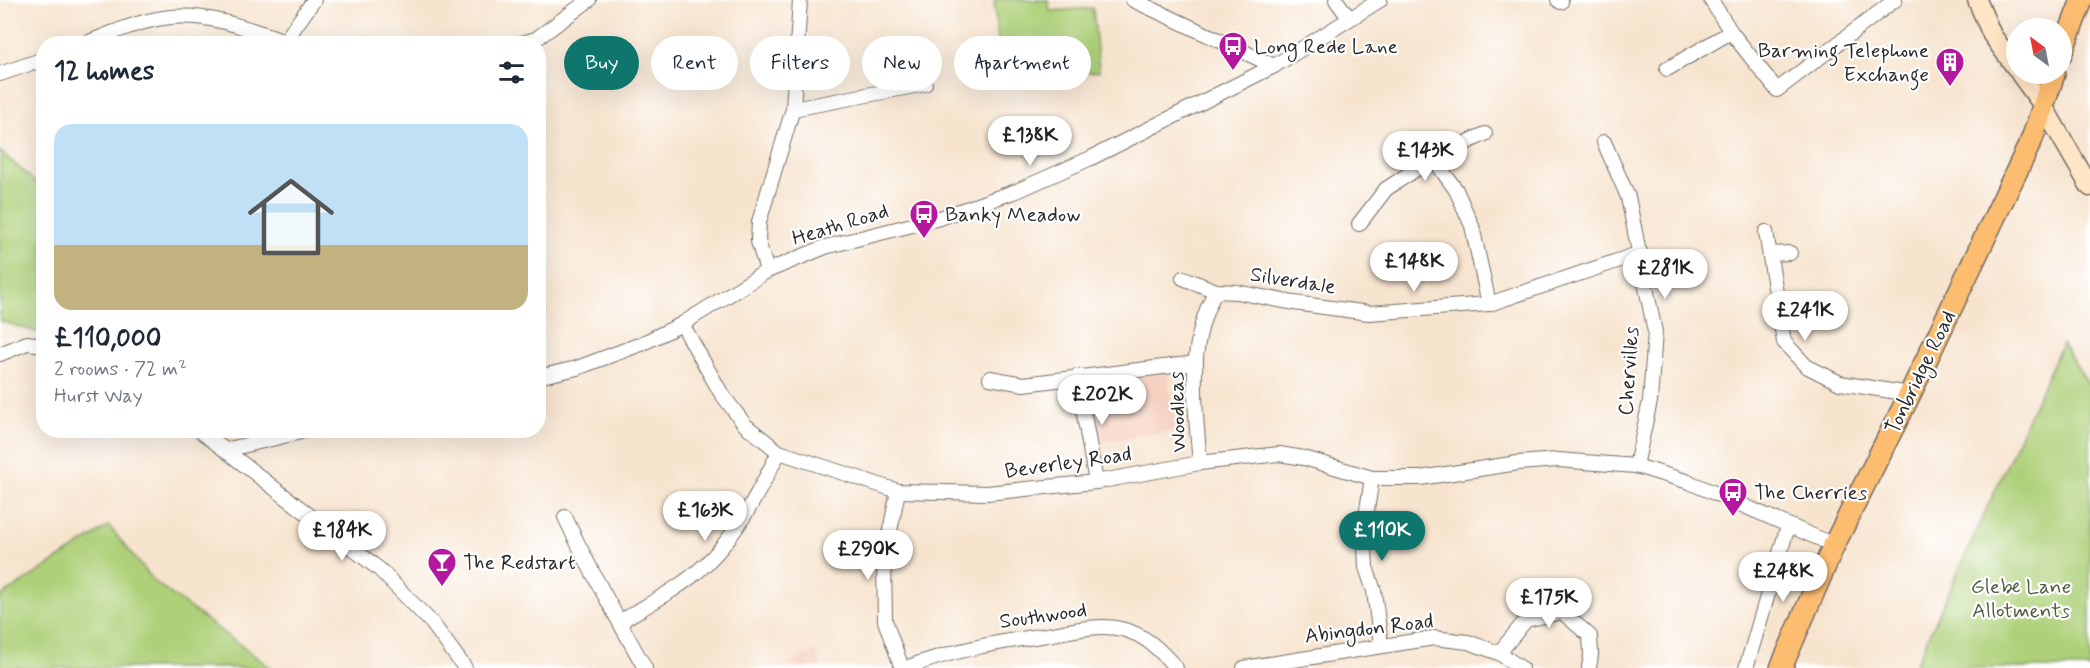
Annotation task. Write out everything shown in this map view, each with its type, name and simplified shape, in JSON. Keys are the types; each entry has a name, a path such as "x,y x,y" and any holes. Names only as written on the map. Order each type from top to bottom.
{"main road":[{"path":"1977,0 1992,35 2006,54"},
{"path":"2072,30 2084,4"},
{"path":"2027,84 2090,187"},
{"name":"Tonbridge Road","path":"1781,668 1834,545 1911,394 2032,138 2050,84"}],"street":[{"path":"291,36 314,0"},
{"path":"540,36 589,0"},
{"path":"767,271 758,241 759,222 793,109 800,0"},
{"path":"1133,0 1274,66"},
{"path":"1336,0 1349,18"},
{"name":"Heath Road","path":"546,375 577,369 682,324 767,271 825,247 940,218 1019,189 1151,129 1274,66 1380,0"},
{"path":"1711,0 1731,32 1777,90 1895,0"},
{"path":"103,36 140,21 178,14 218,19 269,36"},
{"path":"1667,69 1731,32"},
{"path":"0,74 36,62"},
{"path":"793,109 893,90"},
{"path":"1359,224 1386,189 1433,158 1485,134"},
{"name":"Chervilles","path":"1604,142 1628,197 1655,332 1650,401 1636,466"},
{"path":"1433,158 1456,190 1472,226 1489,304"},
{"path":"1766,232 1784,342 1806,366 1840,382 1911,394"},
{"name":"Silverdale","path":"1183,278 1216,291 1237,292 1294,303 1370,313 1489,304 1641,253"},
{"path":"1770,254 1790,253"},
{"name":"Woodleas","path":"1200,463 1194,405 1196,363 1208,306 1216,291"},
{"name":"Beverley Road","path":"682,324 727,401 745,425 779,452 898,491 987,494 1096,482 1200,463 1279,454 1372,477 1420,478 1558,460 1636,466 1689,482 1834,545"},
{"path":"0,354 27,343 36,344"},
{"path":"990,378 1024,384 1196,363"},
{"path":"1077,376 1096,482"},
{"path":"209,438 379,569 432,623 465,668"},
{"path":"225,450 275,438"},
{"path":"621,621 704,566 730,539 748,513 779,452"},
{"path":"1372,477 1364,529 1366,567 1374,591 1381,645"},
{"path":"898,491 884,561 885,621 904,668"},
{"path":"565,517 598,587 621,621 645,668"},
{"path":"1746,668 1788,526"},
{"path":"1499,653 1526,620 1562,612 1590,636 1589,668"},
{"name":"Southwood","path":"904,668 940,654 988,644 1085,629 1121,628 1151,642 1176,668"},
{"name":"Abingdon Road","path":"1244,668 1434,638 1468,642 1499,653 1521,668"}],"shaded area":[{"path":"1167,371 1177,430 1098,443 1089,383"},
{"path":"816,651 821,668 777,668"}],"green space":[{"path":"994,0 1048,0 1050,11 1093,8 1099,71 1091,72 1091,36 998,36"},
{"path":"0,151 36,183 36,332 0,321"},
{"name":"Glebe Lane Allotments","path":"2062,344 2090,387 2090,668 1914,668"},
{"path":"109,526 155,582 271,668 0,668 0,597"}],"place":[{"name":"Long Rede Lane","path":"1233,72"},
{"name":"Barming Telephone Exchange","path":"1950,88"},
{"name":"Banky Meadow","path":"924,240"},
{"name":"The Cherries","path":"1733,518"},
{"name":"The Redstart","path":"442,588"}]}
